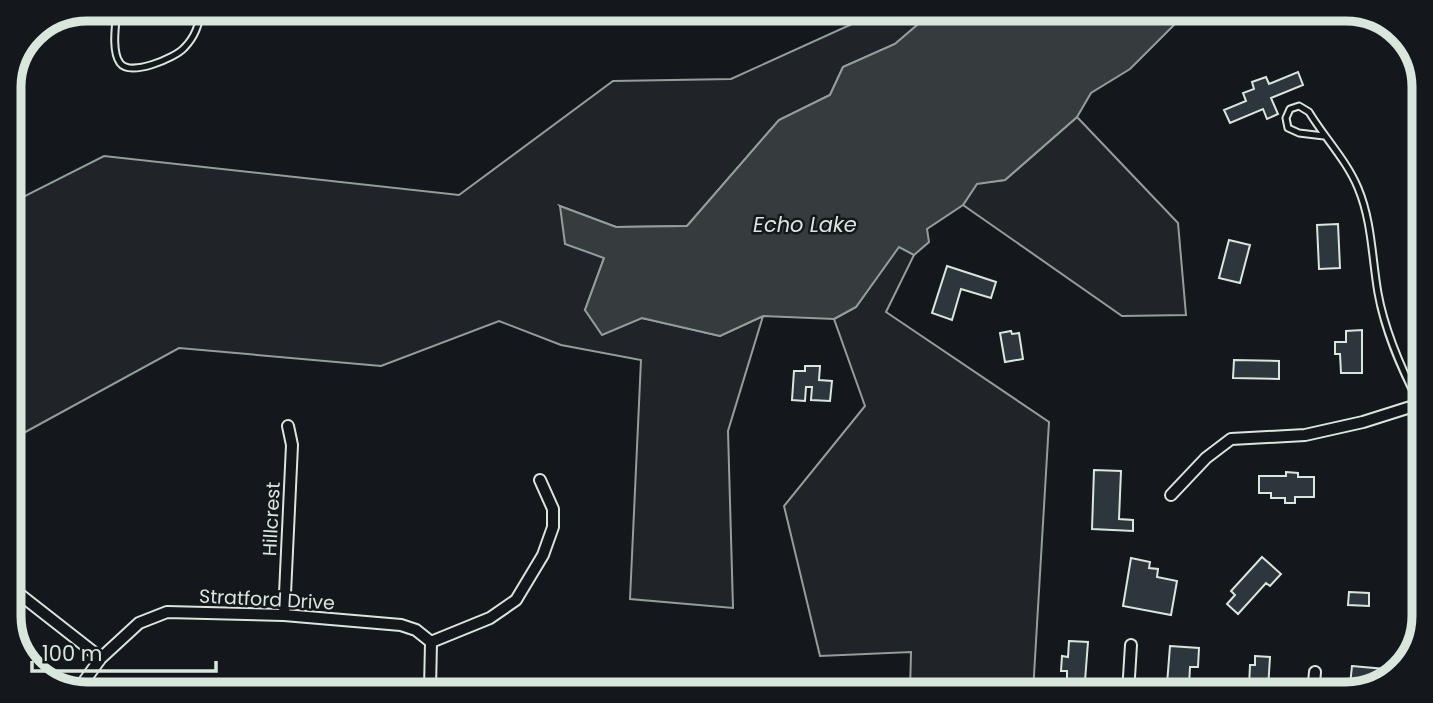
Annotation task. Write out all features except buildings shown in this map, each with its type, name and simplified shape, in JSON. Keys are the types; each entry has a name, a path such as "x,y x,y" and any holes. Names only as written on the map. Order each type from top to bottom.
{"street":[{"path":"1171,495 1206,458 1231,439 1305,435 1363,422 1412,406"},
{"name":"Hillcrest","path":"284,615 292,445 288,426"},
{"path":"430,682 431,642 490,618 516,600 543,555 554,527 554,509 540,480"},
{"path":"21,595 101,658"},
{"name":"Stratford Drive","path":"84,682 101,658 139,623 167,612 284,615 401,625 415,630 431,642"},
{"path":"1129,682 1131,645"},
{"path":"1314,672 1314,682"}],"lane":[{"path":"117,21 118,62 129,68 145,67 178,55 199,27 200,21"},
{"path":"1324,136 1299,133 1288,128 1286,118 1290,109 1299,106 1309,112 1358,188 1368,225 1378,296 1388,334 1412,390"}],"shaded area":[{"path":"859,21 922,21 895,44 843,67 830,95 779,120 687,226 616,227 560,206 604,258 585,310 642,318 720,336 763,316 728,431 733,608 630,599 641,360 561,345 499,321 381,366 179,348 21,434 21,198 104,156 459,195 613,81 731,79"},
{"path":"1077,117 1178,223 1186,315 1122,316 963,205 977,183 1005,180"},
{"path":"899,246 914,255 886,312 1049,422 1034,682 910,682 911,652 820,656 784,506 865,406 834,319 856,307"}],"water":[{"name":"Echo Lake","path":"922,21 1178,21 1130,69 1091,93 1077,117 1005,180 977,184 963,205 927,229 929,242 914,255 899,247 856,307 834,319 763,316 720,336 642,318 602,335 585,310 604,258 565,244 560,206 616,227 687,226 779,120 830,95 843,67 895,44"}]}
